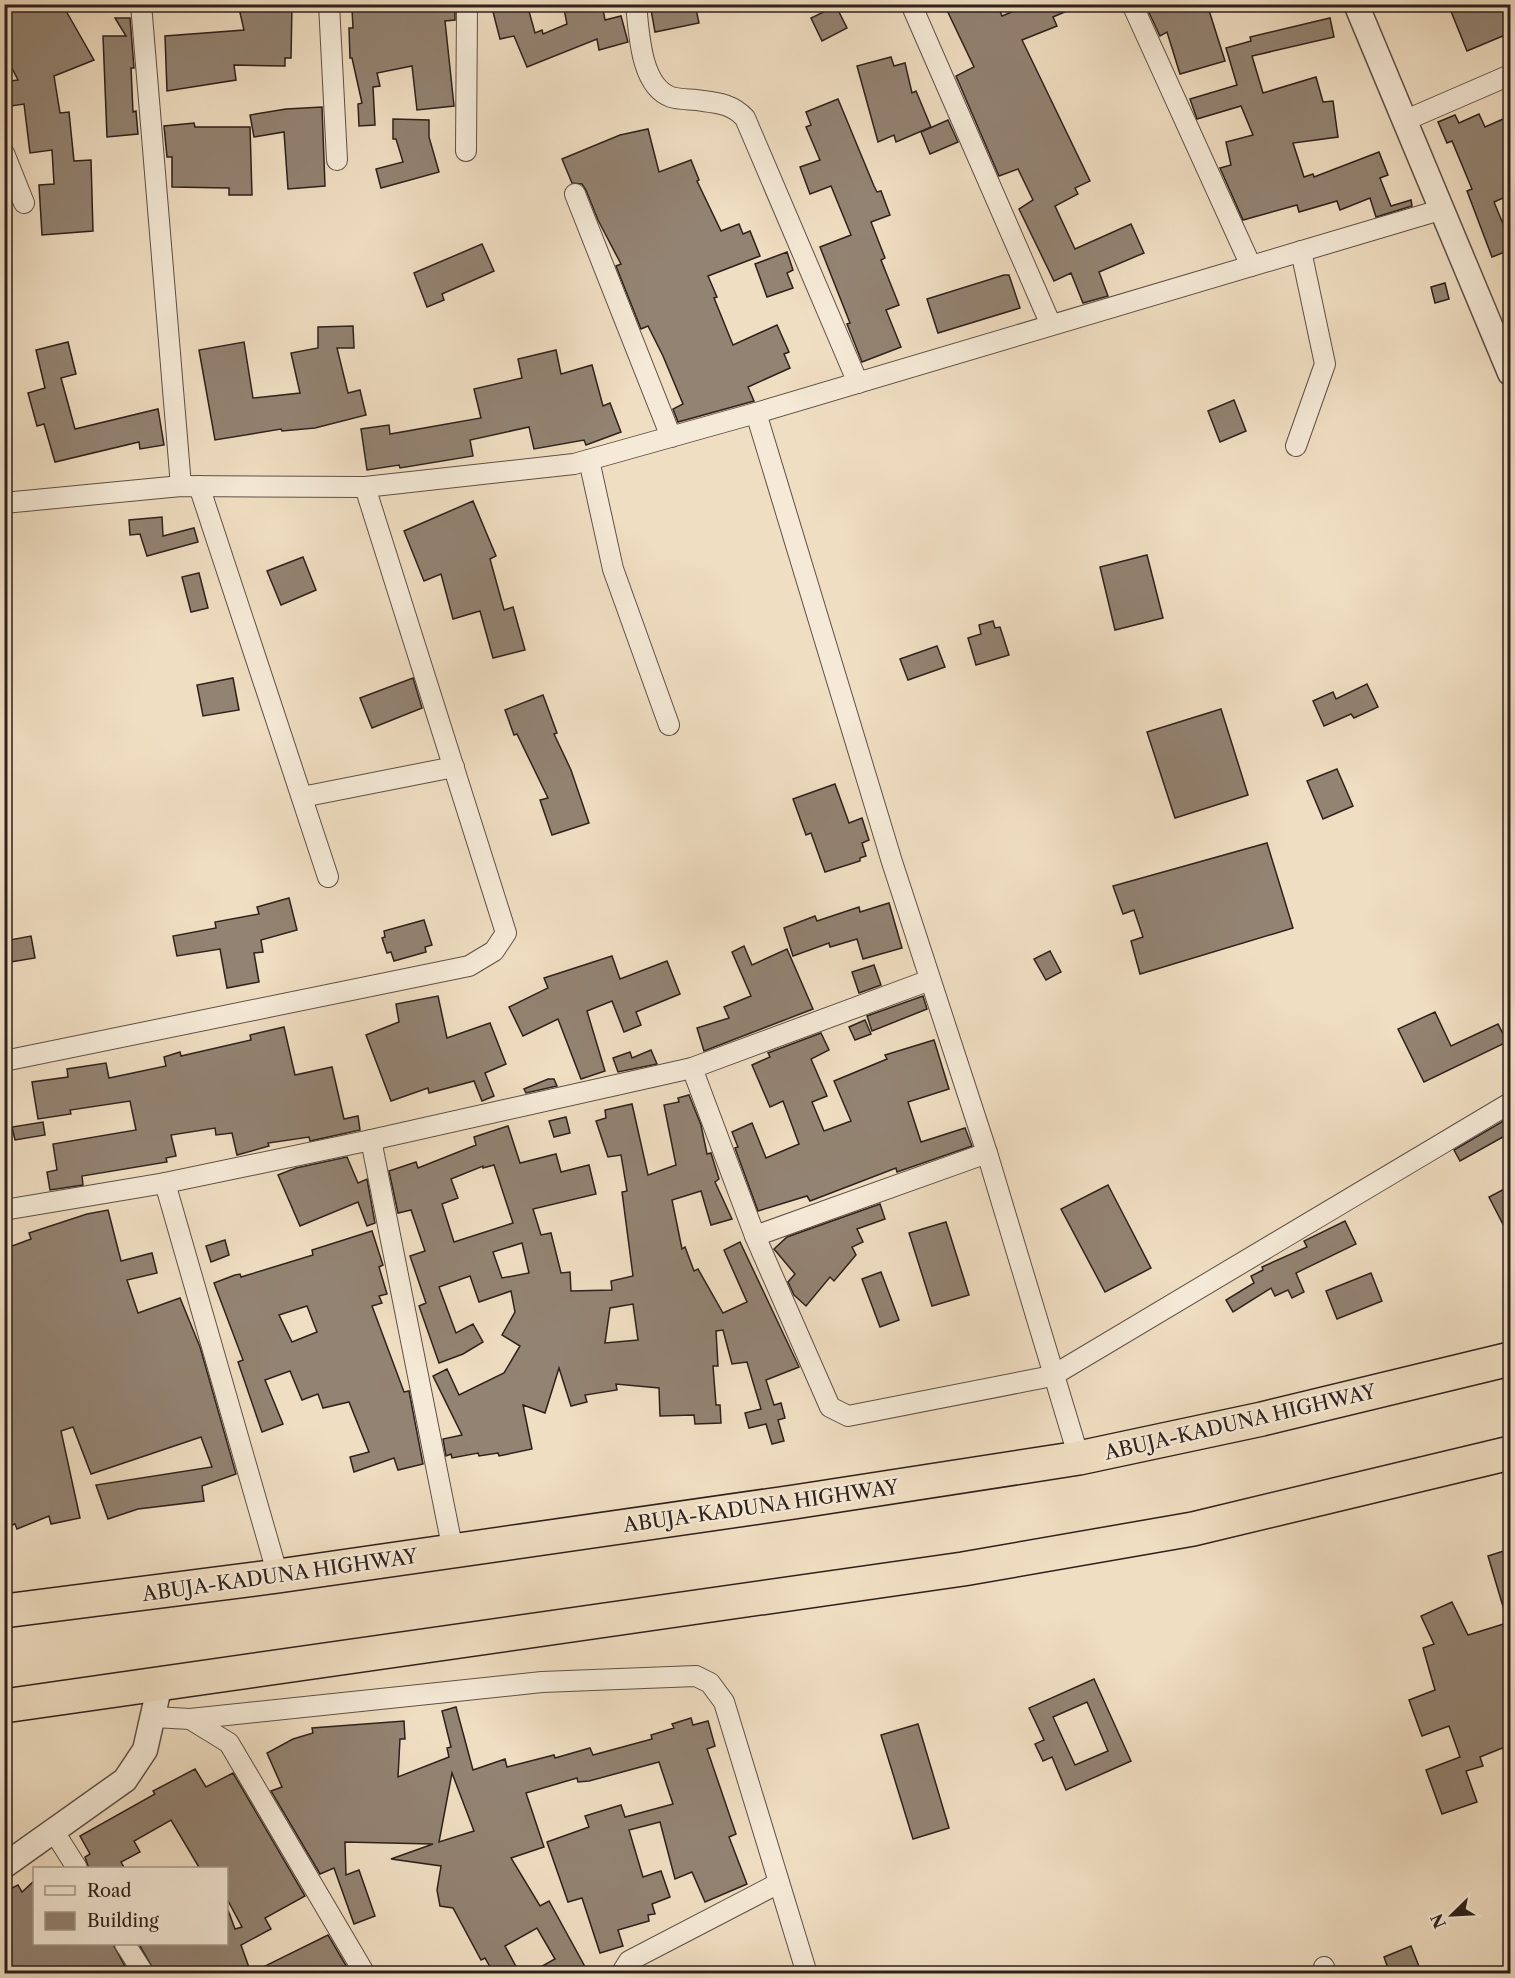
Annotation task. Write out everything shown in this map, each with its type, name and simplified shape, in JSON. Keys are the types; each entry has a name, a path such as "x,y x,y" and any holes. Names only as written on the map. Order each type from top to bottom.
{"highway":[{"name":"ABUJA-KADUNA HIGHWAY","path":"4,1611 278,1576 1079,1458 1262,1419 1510,1359"},
{"path":"4,1706 293,1662 986,1565 1193,1529 1510,1453"}],"street":[{"path":"141,4 190,486 302,796 328,877"},
{"path":"329,4 337,160"},
{"path":"466,151 467,4"},
{"path":"636,4 643,61 656,86 670,96 718,102 736,108 746,117 858,383"},
{"path":"911,4 1051,325"},
{"path":"1132,4 1251,266"},
{"path":"1356,4 1406,120 1440,210 1510,373"},
{"path":"1406,120 1510,75"},
{"path":"4,153 24,202"},
{"path":"575,194 671,437"},
{"path":"4,503 190,486 365,487 589,460 756,413 1440,210"},
{"path":"1296,446 1325,364 1301,251"},
{"path":"756,413 930,980 987,1153 1052,1376 1079,1458"},
{"path":"589,460 613,569 669,725"},
{"path":"4,1061 469,966 494,951 506,933 365,487"},
{"path":"302,796 454,767"},
{"path":"4,1210 165,1183 371,1140 692,1068 930,980"},
{"path":"692,1068 755,1236 830,1407 837,1413 848,1416 1052,1376 1510,1102"},
{"path":"371,1140 453,1551"},
{"path":"755,1236 987,1153"},
{"path":"165,1183 278,1576"},
{"path":"154,1717 190,1719 542,1682 696,1676 710,1683 724,1702 807,1974"},
{"path":"4,1866 125,1780 145,1750 160,1684"},
{"path":"190,1719 229,1743 365,1974"},
{"path":"53,1830 76,1867"},
{"path":"621,1974 629,1961 779,1883"},
{"path":"126,1945 144,1974"}],"building":[{"path":"4,4 62,4 94,60 54,76 60,113 69,112 74,161 91,160 93,231 42,235 39,185 54,184 52,150 30,153 24,104 4,107 4,82 18,80 4,53"},
{"path":"238,4 292,4 291,58 285,58 285,66 234,65 236,80 167,91 165,36 244,30"},
{"path":"368,4 455,4 455,20 445,21 454,106 417,110 412,66 377,73 380,86 373,87 375,125 359,126 358,104 362,103 352,58 350,58 349,28 353,28 352,9 368,8"},
{"path":"491,4 527,4 535,33 542,30 543,34 567,24 563,4 602,4 605,20 621,16 628,42 599,50 597,39 527,67 514,36 500,39"},
{"path":"650,4 666,4 667,8 695,4 699,23 655,32"},
{"path":"944,4 997,4 1002,16 1031,4 1083,4 1053,17 1057,26 1022,40 1090,181 1075,188 1078,194 1055,206 1075,249 1131,224 1144,253 1099,272 1108,296 1083,303 1071,273 1054,281 1019,209 1033,200 1018,169 999,176 956,76 974,67"},
{"path":"1145,4 1207,4 1225,61 1180,74 1167,32 1160,36"},
{"path":"1461,4 1510,4 1510,33 1467,51 1450,9"},
{"path":"836,6 847,28 822,41 811,18"},
{"path":"115,18 130,18 134,68 131,68 133,112 136,111 138,134 107,137 103,36 126,36"},
{"path":"1330,18 1334,37 1252,56 1263,93 1316,77 1323,102 1333,101 1338,137 1293,143 1304,177 1313,174 1314,177 1379,152 1388,175 1380,178 1391,206 1411,200 1412,206 1376,217 1370,198 1340,210 1337,201 1299,212 1297,205 1243,220 1220,168 1231,165 1226,142 1253,135 1241,106 1197,119 1190,99 1237,85 1226,48 1251,41 1250,37"},
{"path":"891,57 894,66 905,63 912,93 916,91 931,127 896,142 894,135 878,142 857,66"},
{"path":"838,99 874,186 877,192 881,191 890,215 871,222 885,258 881,260 899,305 886,310 901,347 862,362 847,324 850,323 820,247 851,235 831,186 810,194 800,167 820,160 806,127 811,125 806,112"},
{"path":"322,107 325,186 288,189 284,132 254,137 250,115 286,109"},
{"path":"1479,114 1485,127 1510,116 1510,195 1494,202 1510,241 1510,250 1492,257 1467,191 1472,189 1452,141 1447,143 1438,122 1455,115 1459,123"},
{"path":"393,119 429,120 429,137 439,172 381,188 376,169 403,162 396,139 393,139"},
{"path":"948,120 958,142 930,154 921,132"},
{"path":"194,123 195,127 250,127 252,195 229,195 229,188 172,187 172,157 167,157 164,126"},
{"path":"648,129 659,172 691,160 699,180 697,181 721,231 739,224 743,234 750,231 760,256 708,276 717,297 714,298 733,345 777,325 789,352 784,354 790,368 748,387 754,401 678,422 673,409 683,404 663,356 648,326 641,329 616,266 621,264 598,220 586,190 582,184 572,183 562,159 620,135"},
{"path":"482,244 494,271 442,294 444,300 427,307 414,273"},
{"path":"787,252 793,270 787,273 793,288 767,297 755,264"},
{"path":"1009,275 1020,308 938,333 927,299"},
{"path":"1445,283 1449,299 1435,303 1431,287"},
{"path":"353,326 354,348 337,348 348,393 360,390 366,415 315,428 282,431 281,429 215,440 199,350 244,342 253,398 300,393 291,353 318,348 318,327"},
{"path":"68,342 76,374 61,378 75,429 158,409 164,445 140,449 139,442 55,462 44,424 37,426 28,393 45,388 36,350"},
{"path":"556,350 561,374 592,365 603,406 610,403 621,432 586,445 584,440 534,449 529,427 470,440 473,456 400,468 399,465 367,470 361,429 389,425 390,434 481,418 474,389 522,378 518,359"},
{"path":"1234,400 1246,431 1220,442 1208,411"},
{"path":"473,501 496,556 490,559 504,610 513,607 525,650 493,658 480,611 453,619 441,574 424,581 404,531"},
{"path":"162,517 163,536 194,528 198,542 147,556 140,534 130,535 129,520"},
{"path":"1147,555 1163,618 1115,630 1100,567"},
{"path":"303,557 316,590 281,605 267,571"},
{"path":"199,573 208,608 191,612 182,577"},
{"path":"993,621 995,628 1000,627 1009,655 976,665 968,638 981,634 979,625"},
{"path":"937,646 945,667 908,680 900,659"},
{"path":"233,678 239,710 203,716 197,685"},
{"path":"413,678 422,708 372,728 360,698"},
{"path":"1367,684 1378,707 1354,718 1351,714 1324,726 1313,701 1333,692 1336,699"},
{"path":"543,695 557,733 554,734 571,770 589,823 552,835 540,800 548,798 517,734 514,735 505,710"},
{"path":"1221,709 1248,795 1175,818 1147,732"},
{"path":"1337,769 1353,806 1323,819 1307,781"},
{"path":"835,784 849,823 862,818 869,840 862,843 866,856 860,858 860,861 825,872 811,833 806,835 793,799"},
{"path":"1267,843 1293,928 1140,974 1131,941 1143,937 1134,910 1123,914 1113,886"},
{"path":"289,898 297,930 261,940 263,952 254,953 259,982 227,988 220,949 177,956 173,936 216,928 215,922 259,914 257,907"},
{"path":"889,903 902,948 863,959 857,939 830,947 829,943 793,956 784,928 815,916 817,921 859,907 860,912"},
{"path":"424,920 432,945 425,947 426,952 394,961 391,952 387,953 382,938 385,937 384,931"},
{"path":"31,936 35,958 4,963 4,941"},
{"path":"744,946 752,965 787,949 813,1009 704,1051 697,1028 729,1018 724,1007 751,996 732,952"},
{"path":"1050,951 1061,972 1046,980 1034,959"},
{"path":"612,956 620,979 667,961 680,994 636,1012 641,1025 624,1032 612,1001 587,1011 605,1071 581,1079 558,1019 523,1036 509,1007 548,988 544,978"},
{"path":"874,965 881,985 859,993 852,972"},
{"path":"438,996 447,1038 490,1023 506,1064 485,1073 494,1096 482,1101 474,1081 429,1093 428,1088 391,1101 366,1035 399,1022 396,1004"},
{"path":"923,996 927,1009 872,1031 867,1016"},
{"path":"1435,1012 1451,1046 1498,1024 1507,1042 1424,1082 1398,1029"},
{"path":"865,1020 871,1034 855,1040 849,1027"},
{"path":"284,1027 295,1075 332,1067 344,1119 358,1116 360,1130 310,1141 309,1137 268,1143 269,1146 237,1155 232,1133 216,1135 215,1128 171,1135 176,1156 166,1158 167,1162 82,1176 83,1185 50,1190 47,1172 57,1170 53,1144 136,1130 130,1101 70,1110 71,1114 38,1119 32,1082 68,1077 67,1069 106,1063 109,1078 166,1066 164,1057 180,1052 181,1056 251,1040 250,1035"},
{"path":"821,1033 829,1050 811,1059 827,1096 812,1102 824,1131 851,1121 834,1081 887,1059 885,1055 934,1040 949,1089 908,1102 921,1142 965,1128 972,1146 897,1172 896,1168 810,1201 807,1196 758,1211 735,1148 738,1147 732,1132 752,1123 766,1158 799,1144 783,1101 770,1107 752,1065 770,1057 768,1053"},
{"path":"651,1050 657,1064 618,1072 613,1058 630,1052 632,1058"},
{"path":"548,1079 554,1079 557,1086 526,1093 524,1089"},
{"path":"689,1095 701,1125 707,1154 711,1153 719,1179 715,1182 732,1219 711,1225 701,1191 672,1200 682,1249 685,1247 694,1271 698,1269 723,1313 747,1302 724,1250 740,1242 799,1367 766,1380 774,1405 781,1403 785,1418 778,1420 784,1441 772,1444 766,1424 749,1428 745,1413 761,1409 747,1362 732,1364 723,1330 716,1331 718,1366 713,1366 716,1405 720,1405 721,1423 695,1424 694,1415 660,1416 659,1388 616,1384 617,1390 585,1395 587,1402 571,1406 559,1368 545,1413 523,1405 532,1449 499,1456 498,1453 479,1456 478,1453 452,1458 451,1454 446,1456 443,1439 462,1435 433,1376 447,1369 459,1395 504,1373 520,1346 502,1335 515,1312 511,1291 479,1302 470,1276 439,1287 456,1333 473,1324 483,1342 463,1354 439,1363 419,1306 426,1303 410,1256 425,1251 411,1210 398,1213 389,1171 416,1162 418,1168 476,1145 474,1137 508,1126 520,1163 556,1154 561,1172 589,1165 596,1194 533,1209 541,1235 551,1233 561,1273 570,1272 571,1291 612,1290 611,1281 633,1276 622,1192 627,1191 621,1155 608,1157 596,1121 606,1118 605,1110 632,1104 648,1175 676,1165 664,1105 679,1102 678,1098","holes":["494,1165 513,1223 454,1242 442,1204 458,1198 451,1179 483,1166 483,1168","522,1243 529,1273 502,1278 493,1252","633,1304 638,1340 605,1343 610,1308"]},
{"path":"566,1117 570,1133 554,1137 549,1121"},
{"path":"1510,1117 1510,1133 1460,1161 1454,1150"},
{"path":"43,1122 45,1135 15,1140 12,1127"},
{"path":"347,1157 358,1183 367,1179 375,1223 367,1226 358,1202 300,1226 278,1175 296,1168"},
{"path":"1108,1185 1151,1268 1105,1292 1061,1209"},
{"path":"1510,1186 1510,1238 1489,1197"},
{"path":"880,1204 885,1219 857,1229 863,1242 852,1247 856,1255 834,1281 830,1277 806,1306 794,1295 788,1282 795,1274 774,1249 787,1237"},
{"path":"108,1210 121,1261 152,1253 157,1273 127,1280 138,1313 180,1298 200,1347 236,1474 202,1486 204,1501 138,1509 108,1519 96,1485 212,1467 201,1437 91,1474 73,1427 61,1431 80,1518 51,1524 49,1516 17,1529 15,1524 4,1528 4,1249 31,1239 29,1233 87,1214"},
{"path":"1345,1221 1356,1244 1296,1273 1304,1292 1292,1298 1288,1290 1275,1296 1271,1288 1233,1312 1226,1300 1254,1283 1251,1276 1263,1270 1262,1267 1307,1247 1304,1241"},
{"path":"946,1222 969,1295 932,1306 909,1233"},
{"path":"372,1231 383,1265 379,1267 387,1294 379,1296 382,1303 372,1306 404,1392 409,1391 423,1464 398,1470 394,1458 354,1472 350,1457 369,1452 349,1402 323,1408 318,1394 302,1400 290,1371 265,1380 283,1424 262,1432 238,1362 243,1360 214,1283 235,1275 240,1274 241,1277 313,1255 312,1250","holes":["307,1306 317,1332 292,1342 279,1315"]},
{"path":"225,1240 229,1255 211,1262 206,1246"},
{"path":"881,1272 899,1320 880,1327 862,1279"},
{"path":"1371,1273 1382,1301 1337,1319 1326,1291"},
{"path":"1510,1549 1510,1620 1507,1620 1488,1556"},
{"path":"1452,1602 1468,1635 1510,1622 1510,1745 1480,1757 1483,1766 1466,1771 1477,1802 1442,1814 1426,1770 1460,1757 1449,1726 1422,1736 1409,1700 1435,1690 1423,1648 1434,1644 1421,1616"},
{"path":"1094,1679 1131,1761 1066,1790 1052,1757 1043,1761 1035,1744 1044,1740 1029,1708","holes":["1087,1702 1108,1751 1075,1765 1053,1717"]},
{"path":"456,1707 473,1770 505,1759 507,1767 554,1755 555,1758 590,1748 593,1755 652,1739 651,1735 674,1728 672,1724 691,1718 693,1725 708,1721 715,1746 707,1749 736,1834 729,1837 747,1884 705,1902 692,1872 675,1879 660,1822 629,1830 643,1877 661,1871 670,1897 652,1904 655,1914 648,1915 649,1921 618,1930 623,1946 600,1953 582,1898 568,1902 547,1842 589,1827 585,1816 621,1805 625,1817 673,1804 659,1762 589,1781 578,1782 577,1778 526,1793 544,1847 511,1858 540,1906 549,1901 589,1974 528,1974 555,1959 537,1928 505,1946 520,1974 494,1974 485,1958 481,1960 453,1908 440,1906 437,1890 441,1866 391,1859 433,1844 345,1842 346,1875 359,1870 375,1916 354,1924 334,1868 320,1874 271,1791 282,1787 267,1753 293,1739 313,1733 312,1728 404,1721 405,1739 400,1739 398,1777 449,1757 447,1748 451,1747 442,1711","holes":["452,1773 474,1831 439,1842"]},
{"path":"918,1724 949,1828 913,1839 881,1735"},
{"path":"195,1769 206,1787 233,1773 305,1896 265,1918 271,1929 241,1945 251,1973 328,1935 351,1974 156,1974 140,1945 228,1945 228,1910 235,1929 242,1927 228,1901 228,1867 199,1867 171,1820 134,1841 140,1852 121,1862 124,1867 88,1867 85,1857 90,1854 80,1836 155,1794 153,1791"},
{"path":"33,1882 33,1945 114,1945 129,1974 4,1974 4,1892 18,1885 22,1892"},
{"path":"1411,1946 1422,1974 1390,1974 1384,1957"}]}
